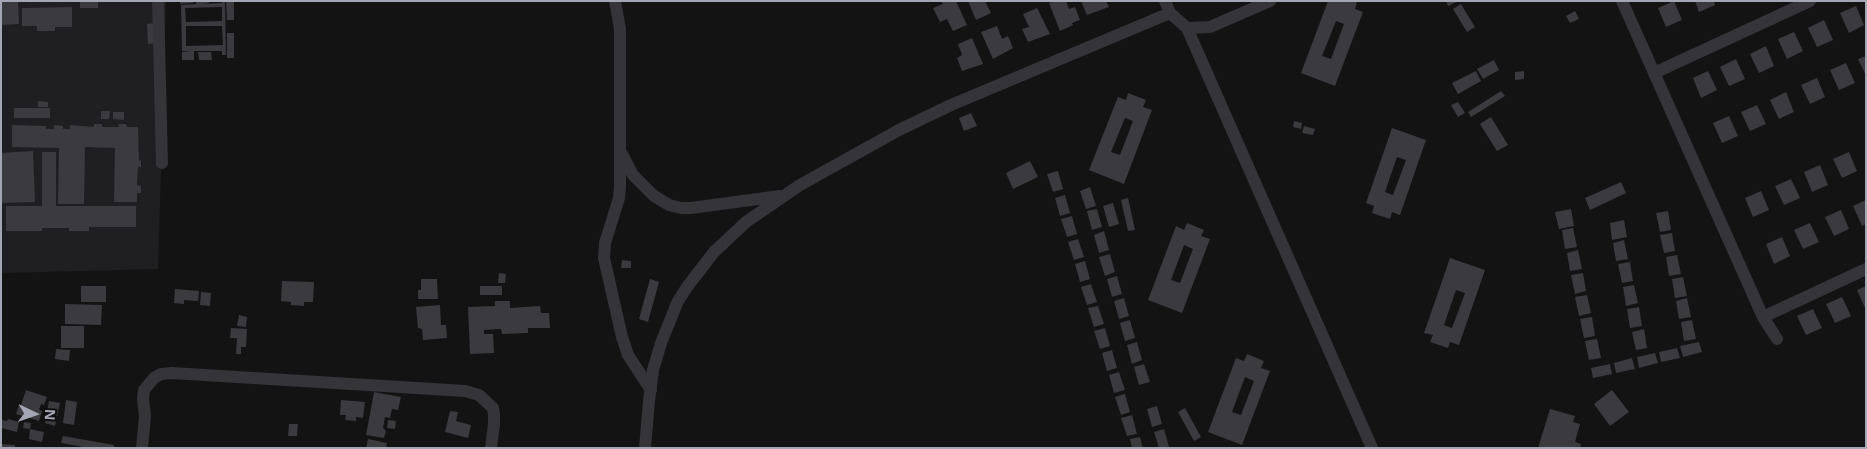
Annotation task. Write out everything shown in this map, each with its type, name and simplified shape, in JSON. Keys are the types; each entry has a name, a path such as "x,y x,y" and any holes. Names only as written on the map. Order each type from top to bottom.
{"street":[{"path":"158,1 162,163"},
{"path":"615,1 620,29 620,187 619,198 604,243 604,258 622,337 628,355 651,390"},
{"path":"1187,28 1210,27 1270,1"},
{"path":"1622,1 1763,317 1777,340"},
{"path":"1654,73 1810,1"},
{"path":"646,448 653,370 661,343 678,301 714,252 746,222 783,196 826,170 870,148 899,130 1168,7 1187,28 1372,448"},
{"path":"620,150 633,175 654,196 669,205 692,208 783,196"},
{"path":"1763,317 1866,269"},
{"path":"142,448 145,408 144,390 154,378 161,374 172,373 465,391 479,395 492,408 494,424 491,448"}],"shaded area":[{"path":"1,1 166,1 158,269 1,273"}],"building":[{"path":"1,1 18,1 19,24 1,25"},
{"path":"80,1 98,1 98,8 80,8"},
{"path":"180,1 193,1 193,3 180,4"},
{"path":"196,1 209,1 209,3 200,4 222,3 222,1 225,1 226,55 222,55 222,51 194,51 194,60 182,60 182,52 191,52 182,51 181,5 196,4","holes":["222,7 222,21 186,22 185,8","186,26 222,26 223,45 186,46"]},
{"path":"226,1 234,1 234,20 227,20"},
{"path":"956,1 967,25 953,31 947,19 940,22 933,8 943,4 942,2"},
{"path":"968,1 985,1 991,13 976,20"},
{"path":"1066,1 1069,9 1075,7 1080,20 1060,31 1049,3"},
{"path":"1081,1 1106,1 1109,7 1087,15"},
{"path":"1328,1 1357,2 1355,9 1363,12 1335,86 1301,73","holes":["1336,21 1344,24 1331,59 1322,56"]},
{"path":"1446,1 1459,1 1448,6"},
{"path":"1674,1 1682,20 1666,27 1658,8"},
{"path":"1695,1 1714,1 1715,5 1699,12"},
{"path":"1461,4 1475,27 1467,32 1453,9"},
{"path":"1856,6 1864,25 1849,33 1840,13"},
{"path":"72,7 72,27 55,27 55,31 37,31 37,26 22,26 22,8"},
{"path":"1037,8 1050,34 1028,42 1022,29 1029,27 1023,14"},
{"path":"1575,11 1579,19 1570,23 1566,16"},
{"path":"1824,20 1833,40 1817,47 1808,28"},
{"path":"155,23 156,43 148,44 147,24"},
{"path":"997,26 1002,39 1008,36 1013,48 993,59 981,32"},
{"path":"1794,32 1803,51 1787,59 1778,39"},
{"path":"227,33 234,33 234,58 227,58"},
{"path":"972,38 983,64 962,71 957,58 962,55 958,44"},
{"path":"1766,46 1774,66 1759,73 1750,54"},
{"path":"198,52 211,52 212,60 199,60"},
{"path":"1866,56 1866,76 1858,59"},
{"path":"1736,59 1745,79 1729,86 1720,67"},
{"path":"1494,60 1499,70 1483,79 1477,69"},
{"path":"1846,63 1855,83 1839,90 1830,70"},
{"path":"1476,71 1481,81 1458,94 1452,83"},
{"path":"1524,71 1524,79 1515,80 1515,72"},
{"path":"1708,71 1717,90 1701,98 1693,78"},
{"path":"1817,78 1825,97 1810,104 1801,85"},
{"path":"1501,91 1505,96 1471,117 1468,112"},
{"path":"1786,92 1794,112 1779,119 1770,100"},
{"path":"1128,93 1146,100 1143,107 1152,110 1124,184 1089,170 1118,97 1126,100","holes":["1125,118 1133,121 1120,155 1111,152"]},
{"path":"38,101 48,102 48,107 38,107"},
{"path":"1458,102 1465,113 1458,117 1451,105"},
{"path":"1757,105 1766,124 1750,131 1741,112"},
{"path":"14,108 50,108 50,118 14,118"},
{"path":"101,111 110,111 109,119 101,119"},
{"path":"113,112 124,112 124,120 113,119"},
{"path":"971,113 977,126 964,131 959,118"},
{"path":"1729,116 1738,136 1722,143 1713,123"},
{"path":"1491,117 1508,145 1497,151 1480,124"},
{"path":"1294,121 1302,123 1301,129 1293,127"},
{"path":"94,124 102,124 102,127 119,127 118,124 126,124 127,127 138,127 139,161 141,160 141,167 138,167 137,185 141,186 141,193 137,193 137,202 114,202 115,148 85,147 84,204 58,204 59,148 12,147 12,125 46,126 46,129 54,129 54,125 63,126 63,129 70,129 70,125 94,127"},
{"path":"1304,126 1315,129 1313,135 1302,133"},
{"path":"1392,128 1426,140 1400,215 1392,212 1390,219 1372,213 1374,206 1366,203","holes":["1397,157 1406,160 1393,195 1385,192"]},
{"path":"33,151 35,202 2,203 1,153"},
{"path":"42,152 56,152 56,206 136,206 136,227 89,227 89,231 69,231 69,228 42,228 42,231 6,231 6,206 42,206"},
{"path":"1849,152 1857,171 1842,178 1833,159"},
{"path":"1030,161 1038,177 1013,189 1006,173"},
{"path":"1820,165 1828,185 1812,192 1804,172"},
{"path":"1058,171 1063,189 1053,192 1047,174"},
{"path":"1791,179 1800,198 1784,205 1775,186"},
{"path":"1621,182 1626,193 1590,210 1585,198"},
{"path":"1090,187 1096,206 1086,209 1080,191"},
{"path":"1761,191 1769,210 1753,217 1745,198"},
{"path":"1065,195 1070,213 1060,216 1055,198"},
{"path":"1128,198 1135,230 1128,231 1121,200"},
{"path":"1866,200 1866,224 1862,226 1853,206"},
{"path":"1113,203 1119,224 1109,227 1103,206"},
{"path":"1097,209 1102,227 1092,230 1087,211"},
{"path":"1571,209 1574,226 1559,229 1555,212"},
{"path":"1841,210 1849,229 1834,236 1825,217"},
{"path":"1668,211 1671,230 1660,232 1656,213"},
{"path":"1072,216 1077,234 1067,237 1061,219"},
{"path":"1624,220 1627,237 1612,240 1610,223"},
{"path":"1187,223 1204,230 1201,236 1210,239 1182,313 1148,300 1176,226 1184,230","holes":["1184,245 1193,249 1180,283 1171,280"]},
{"path":"1810,223 1819,242 1803,249 1794,230"},
{"path":"1573,228 1577,247 1565,249 1562,230"},
{"path":"1104,231 1109,250 1099,253 1094,235"},
{"path":"1672,233 1675,251 1664,253 1660,235"},
{"path":"1782,237 1790,256 1774,264 1766,244"},
{"path":"1078,239 1084,257 1074,260 1068,242"},
{"path":"1624,240 1628,259 1616,261 1613,243"},
{"path":"1578,250 1582,269 1570,271 1567,253"},
{"path":"1110,254 1115,272 1105,276 1099,257"},
{"path":"1677,255 1681,274 1669,276 1666,257"},
{"path":"1450,258 1485,270 1459,345 1450,342 1448,348 1430,342 1433,335 1424,333","holes":["1456,290 1465,293 1452,328 1444,325"]},
{"path":"622,260 631,261 631,268 621,268"},
{"path":"1085,261 1090,279 1080,282 1075,264"},
{"path":"1630,262 1633,281 1622,283 1618,264"},
{"path":"499,273 506,274 505,283 498,283"},
{"path":"1583,273 1586,291 1575,294 1571,275"},
{"path":"1117,276 1122,294 1112,297 1107,279"},
{"path":"1683,277 1687,296 1675,298 1672,279"},
{"path":"421,279 437,279 438,299 418,299 418,290 421,290"},
{"path":"650,279 659,282 648,322 639,319"},
{"path":"282,281 314,282 313,302 304,302 304,306 291,305 291,302 281,301"},
{"path":"1091,284 1097,302 1087,305 1081,287"},
{"path":"1634,285 1638,303 1626,306 1623,287"},
{"path":"81,286 106,286 106,302 81,302"},
{"path":"480,286 502,286 502,295 480,295"},
{"path":"1866,286 1866,310 1857,290"},
{"path":"175,289 199,291 198,301 184,300 184,304 174,303"},
{"path":"201,292 211,293 210,306 200,305"},
{"path":"1587,295 1591,313 1579,316 1575,297"},
{"path":"1842,297 1851,316 1835,323 1826,304"},
{"path":"1124,298 1129,316 1119,319 1114,301"},
{"path":"1687,298 1691,317 1679,319 1676,301"},
{"path":"495,301 510,301 510,308 540,306 541,313 549,313 550,328 528,328 528,333 502,334 501,329 484,330 484,334 493,334 494,353 470,354 468,307 495,306"},
{"path":"65,304 102,305 101,325 65,324"},
{"path":"440,305 441,325 446,325 447,338 423,340 422,329 418,328 416,307"},
{"path":"1098,306 1104,324 1094,327 1088,308"},
{"path":"1639,307 1642,326 1630,328 1627,309"},
{"path":"1813,309 1822,328 1806,335 1797,316"},
{"path":"239,315 247,317 246,327 237,326"},
{"path":"1592,317 1595,336 1584,338 1580,319"},
{"path":"1130,320 1135,338 1125,341 1120,323"},
{"path":"1692,320 1696,339 1684,341 1681,322"},
{"path":"61,326 84,326 84,348 61,348"},
{"path":"231,328 247,329 246,347 241,347 241,354 236,354 237,338 230,338"},
{"path":"1105,328 1110,346 1100,349 1094,331"},
{"path":"1644,329 1647,348 1636,350 1632,332"},
{"path":"1597,339 1601,358 1589,360 1585,341"},
{"path":"1137,342 1142,360 1132,364 1127,345"},
{"path":"1699,342 1702,352 1683,357 1680,346"},
{"path":"1677,348 1680,358 1661,362 1659,352"},
{"path":"56,349 70,350 69,361 55,359"},
{"path":"1112,350 1117,368 1107,371 1102,353"},
{"path":"1655,353 1658,363 1639,368 1637,357"},
{"path":"1247,354 1264,361 1261,368 1270,371 1242,445 1208,432 1236,358 1244,361","holes":["1245,377 1254,381 1241,415 1232,412"]},
{"path":"1632,358 1635,369 1616,373 1614,363"},
{"path":"1144,364 1150,382 1139,385 1134,367"},
{"path":"1610,364 1612,374 1593,378 1591,368"},
{"path":"1119,372 1125,390 1114,393 1109,375"},
{"path":"26,390 47,397 44,405 41,404 39,410 42,411 39,421 16,414"},
{"path":"1612,390 1629,412 1610,426 1594,404"},
{"path":"374,392 401,397 398,410 392,409 390,418 385,417 383,428 386,431 384,438 366,435"},
{"path":"1125,394 1130,412 1121,415 1115,397"},
{"path":"66,400 77,402 74,425 63,423"},
{"path":"341,400 365,402 363,418 356,417 356,421 345,420 346,415 340,415"},
{"path":"49,401 60,403 55,426 45,423"},
{"path":"1157,406 1162,424 1152,427 1147,409"},
{"path":"1185,408 1201,437 1194,441 1178,412"},
{"path":"1550,409 1575,416 1573,422 1580,424 1575,442 1581,444 1580,448 1538,448"},
{"path":"450,411 458,412 456,421 471,425 468,438 445,432"},
{"path":"1132,415 1137,434 1127,436 1121,418"},
{"path":"8,419 19,422 17,432 1,428 1,420 7,421"},
{"path":"388,420 396,421 395,429 387,428"},
{"path":"24,422 31,423 30,429 23,428"},
{"path":"289,424 298,424 297,436 288,436"},
{"path":"30,429 44,432 42,442 29,439"},
{"path":"1164,429 1169,447 1159,448 1154,432"},
{"path":"63,436 114,445 114,448 89,448 61,443"},
{"path":"1140,437 1143,448 1132,448 1130,439"},
{"path":"368,439 387,443 386,448 366,448"},
{"path":"1,444 15,445 15,448 1,448"}]}
